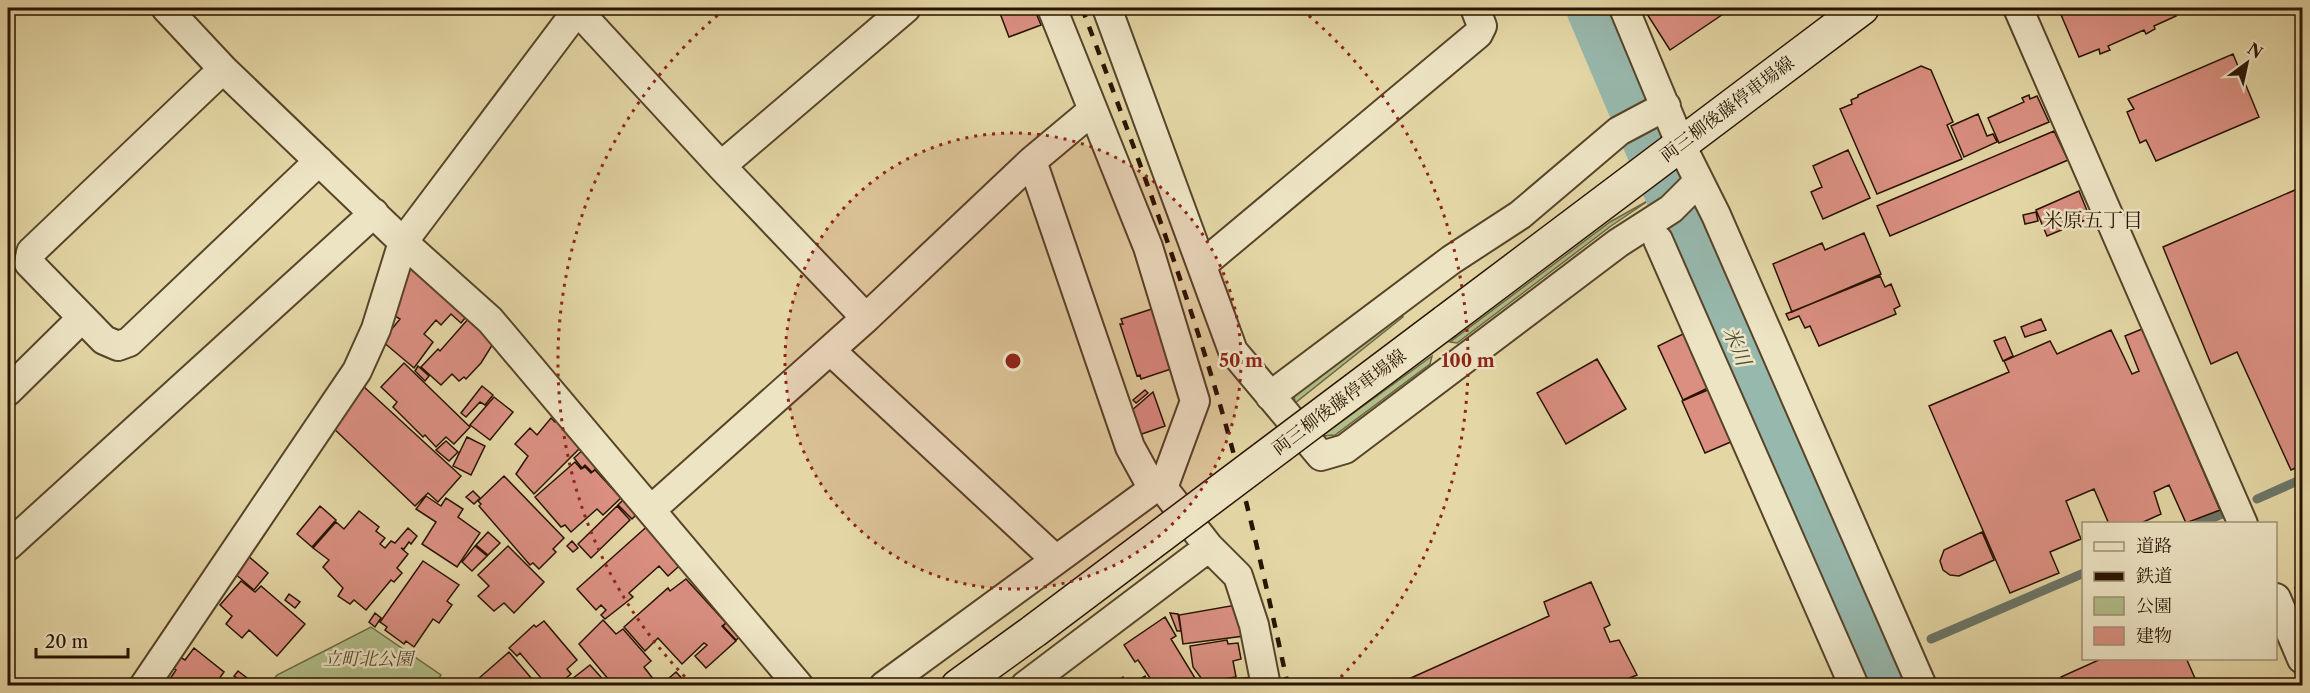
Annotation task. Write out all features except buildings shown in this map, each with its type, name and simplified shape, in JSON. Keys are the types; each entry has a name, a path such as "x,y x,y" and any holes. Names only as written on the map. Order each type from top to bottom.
{"main road":[{"name":"両三柳後藤停車場線","path":"958,686 1862,8"}],"street":[{"path":"166,8 223,69 403,242 490,320 652,509 799,686"},
{"path":"721,166 906,8"},
{"path":"884,686 1158,488 1195,401 1148,247 1052,8"},
{"path":"1107,8 1233,351 1321,456 1345,449 1618,243 1671,209 1698,182"},
{"path":"1202,265 1478,34 1482,26 1475,8"},
{"path":"1624,8 1666,106 1678,147 1716,215 1922,686"},
{"path":"2018,8 2242,522"},
{"path":"144,686 357,371 376,329 403,242 578,9 721,166 866,318"},
{"path":"223,69 31,252 29,263 104,340 118,346 129,342 319,161"},
{"path":"1270,396 1451,260 1520,215 1619,131 1666,106"},
{"path":"652,509 831,351 1032,161 1093,110"},
{"path":"1032,161 1130,447 1158,488 1209,547 1238,576 1254,626 1266,686"},
{"path":"8,546 374,213"},
{"path":"1658,240 1854,686"},
{"path":"8,391 82,318"},
{"path":"831,351 1056,560"},
{"path":"1026,686 1209,547"},
{"path":"2277,600 2302,659"}],"green space":[{"path":"1651,199 1611,226 1457,343 1450,342 1610,222"},
{"path":"1399,312 1403,317 1295,403 1294,394"},
{"path":"1432,356 1430,364 1335,435 1322,436"},
{"name":"立町北公園","path":"371,627 441,675 435,685 269,685 277,675"}],"waterway":[{"name":"米川","path":"1593,8 1881,686"},
{"path":"2257,499 2302,479"},
{"path":"2203,522 2222,514"},
{"path":"1931,639 2082,574"}],"railway":[{"path":"1082,8 1148,187 1221,407 1242,486 1288,686"}],"district":[{"name":"米原五丁目","path":"2093,220"}]}
